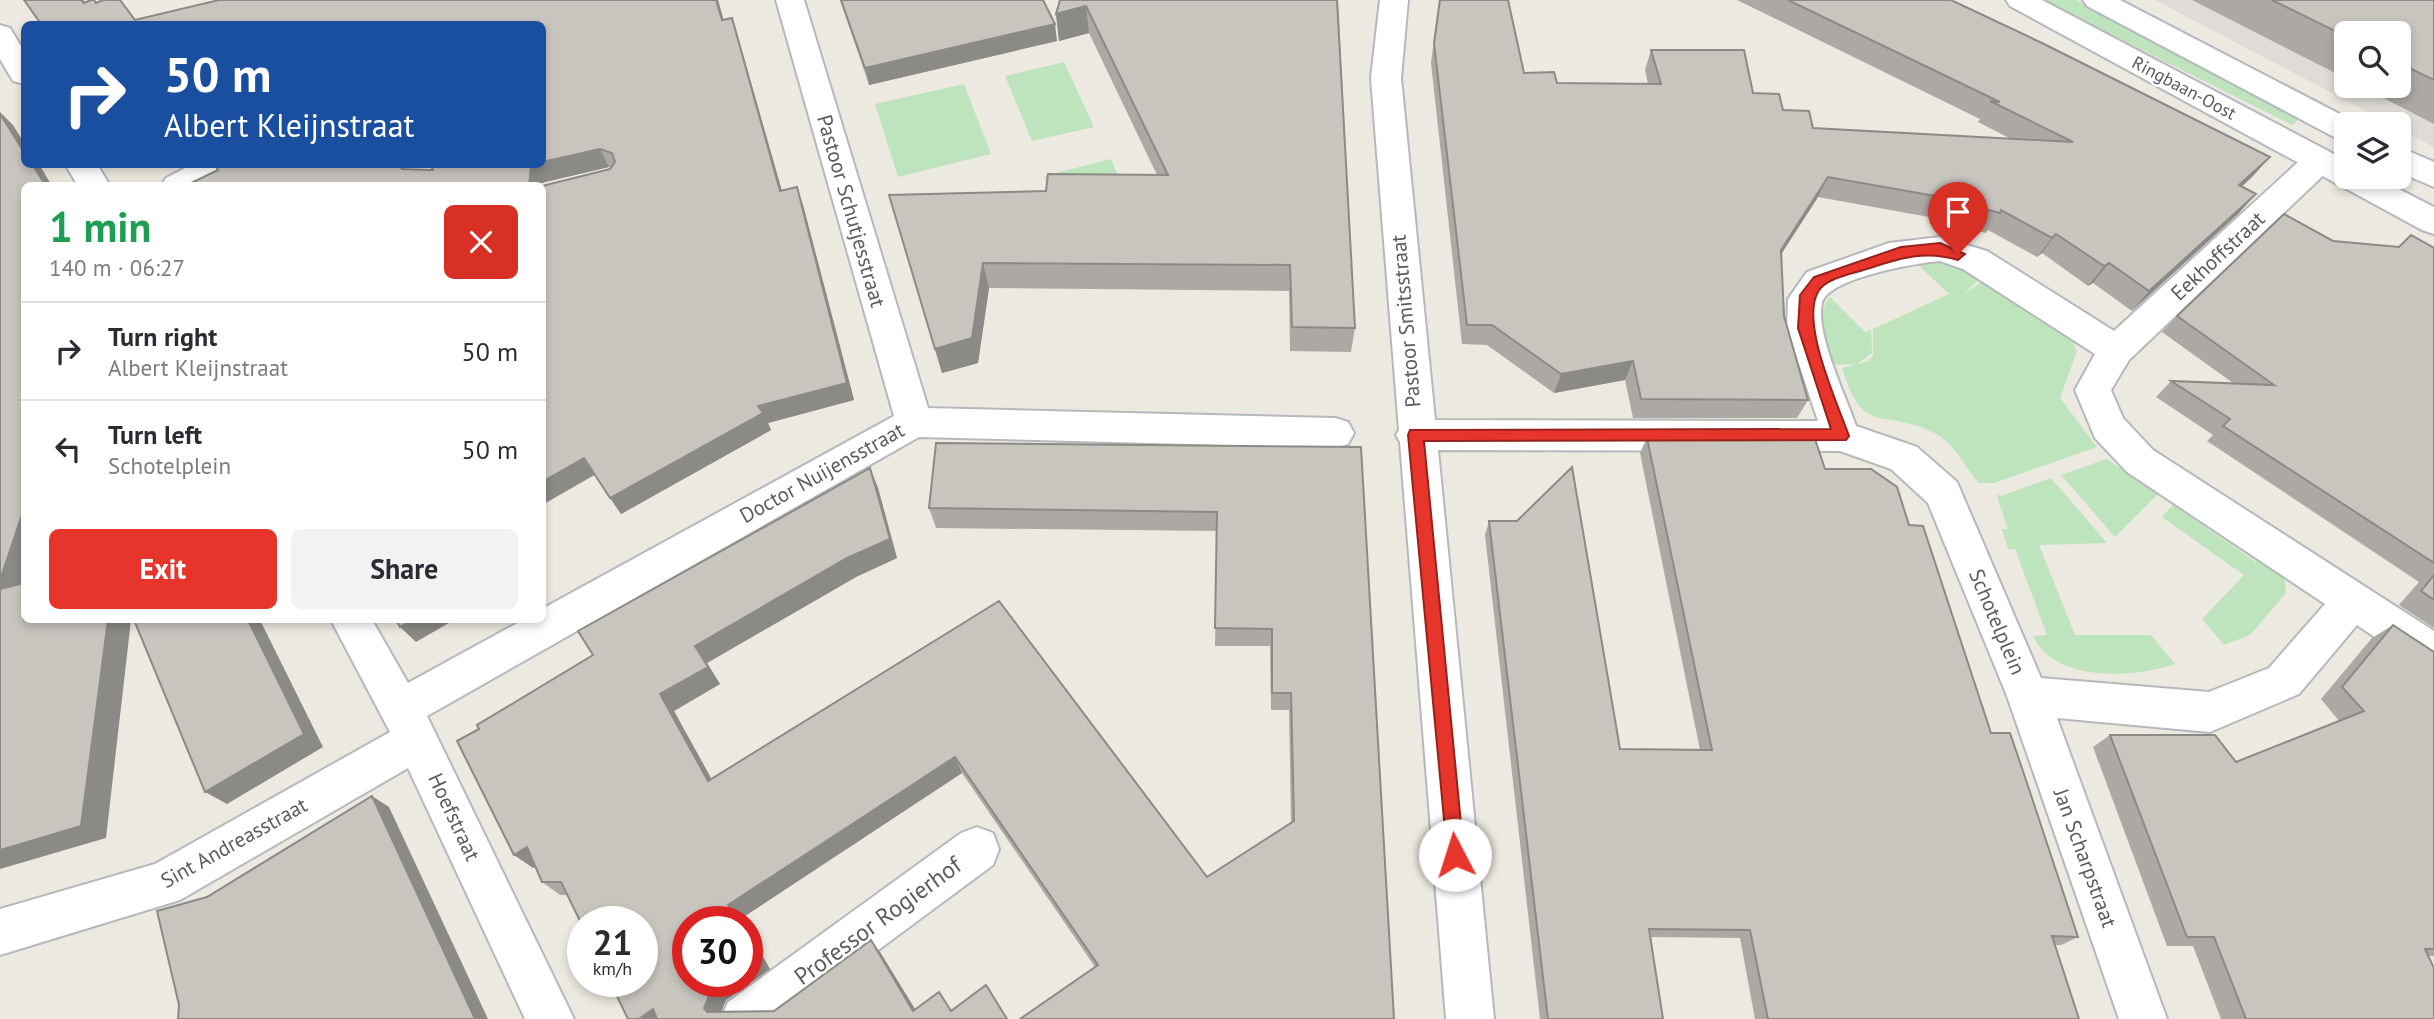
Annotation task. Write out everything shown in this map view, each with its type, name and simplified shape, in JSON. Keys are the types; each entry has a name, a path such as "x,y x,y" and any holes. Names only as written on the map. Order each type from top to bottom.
{"street":[{"name":"Pastoor Schutjesstraat","path":"790,0 914,422"},
{"name":"Pastoor Smitsstraat","path":"1394,0 1386,78 1415,435 1470,1019"},
{"name":"Ringbaan-Oost","path":"2020,0 2334,169"},
{"name":"Ringbaan-Oost","path":"2097,0 2334,123"},
{"path":"0,34 21,69"},
{"path":"2411,164 2434,176"},
{"path":"185,182 214,168"},
{"name":"Eekhoffstraat","path":"2116,350 2334,174"},
{"name":"Ringbaan-Oost","path":"2372,189 2434,222"},
{"path":"1841,436 1805,328 1805,299 1819,281 1901,252 1940,248 1975,260 2116,350 2094,390 2108,427 2140,461 2434,653"},
{"name":"Doctor Nuijensstraat","path":"408,724 914,422 1335,433"},
{"name":"Schotelplein","path":"1415,435 1841,436 1904,458 1943,493 2028,696 2210,712 2284,681 2354,599"},
{"name":"Hoefstraat","path":"353,623 408,724 550,1019"},
{"name":"Jan Scharpstraat","path":"2028,696 2143,1019"},
{"name":"Sint Andreasstraat","path":"0,932 164,884 408,724"},
{"name":"Professor Rogierhof","path":"745,1019 977,849"}],"shaded area":[{"path":"2155,0 2434,0 2434,147 2411,135 2411,112 2368,112 2342,98 2411,98 2411,21 2334,21 2334,94"}],"green space":[{"path":"2042,0 2076,0 2300,118 2292,125"},
{"path":"1064,62 1094,127 1032,141 1005,76"},
{"path":"964,84 991,154 898,177 875,104"},
{"path":"1111,159 1124,190 1050,189 1044,176"},
{"path":"1913,260 1947,262 1980,278 1964,294 1985,280 2071,338 2077,351 2060,398 2097,447 1994,483 1979,483 1943,438 1918,426 1878,418 1859,405 1842,368 1868,361 1873,356 1873,329 1949,294"},
{"path":"1830,297 1865,332 1871,330 1872,353 1857,364 1837,365 1832,362 1822,320 1825,304"},
{"path":"2107,459 2158,494 2115,537 2061,475"},
{"path":"2051,478 2107,543 2039,545 2075,635 2151,635 2175,664 2139,672 2097,673 2058,662 2043,651 2033,636 2047,635 2015,549 2008,549 2002,529 2008,529 1996,494 2001,496"},
{"path":"2173,505 2256,562 2264,554 2284,575 2286,593 2250,635 2224,645 2202,619 2244,575 2162,517"}],"building":[{"path":"24,0 81,0 84,3 94,0 96,3 103,0 120,0 135,20 219,0 716,0 722,20 732,18 780,191 797,187 847,383 758,406 763,413 610,498 584,458 546,480 546,185 610,169 615,162 612,153 600,149 546,161 546,21 39,21"},
{"path":"841,0 1043,0 1055,24 865,68"},
{"path":"1060,0 1337,0 1355,328 1292,327 1290,265 983,263 972,338 935,349 889,195 1046,191 1048,174 1168,175 1086,6 1056,14"},
{"path":"1440,0 1508,0 1524,73 1554,72 1557,83 1661,84 1651,50 1744,50 1753,93 1779,94 1783,110 1809,111 1813,128 2073,142 1990,101 2000,102 1788,0 1951,0 2270,157 2239,185 2256,194 2149,291 2109,263 2104,266 2056,234 2052,238 2001,210 2000,213 1941,197 1828,177 1781,250 1784,316 1808,400 1641,399 1633,361 1561,374 1492,325 1467,325 1434,43"},
{"path":"2272,0 2434,0 2434,80 2411,69 2411,21 2334,21 2334,31"},
{"path":"0,114 21,147 21,168 35,168 43,182 21,182 21,518 0,580"},
{"path":"217,168 531,168 529,182 193,182 218,170"},
{"path":"2284,214 2333,241 2399,247 2411,235 2434,248 2434,563 2223,426 2230,419 2171,381 2274,385 2177,316"},
{"path":"1647,438 1815,439 1825,469 1871,469 1897,487 1909,525 1923,526 1991,733 2010,733 2078,937 2052,936 2079,1019 1768,1019 1750,930 1649,929 1663,1019 1548,1019 1489,521 1517,521 1572,467 1620,749 1712,750"},
{"path":"936,443 1361,447 1394,1019 1020,1019 1098,965 955,757 729,906 672,906 672,997 709,997 704,1008 707,1012 774,1011 871,940 913,1011 939,992 951,1011 986,985 1007,1019 657,1019 653,1009 639,1019 628,1019 617,997 658,997 658,906 573,906 561,882 542,882 527,847 514,855 457,741 479,729 477,725 593,655 578,631 870,468 890,539 847,558 695,646 708,667 660,694 708,781 999,601 1207,877 1294,821 1291,693 1272,693 1272,629 1215,628 1217,512 929,508"},
{"path":"2434,575 2434,600 2421,591"},
{"path":"21,584 21,623 108,623 81,826 0,850 0,589"},
{"path":"135,623 249,623 304,734 205,792"},
{"path":"2393,625 2434,652 2434,949 2425,949 2434,968 2434,1019 2246,1019 2214,937 2187,937 2110,735 2215,735 2236,762 2364,711 2342,687"},
{"path":"372,796 475,1019 178,1019 179,1005 157,911 207,897"}],"route":[{"path":"1455,855 1415,435 1841,436 1805,328 1805,299 1819,281 1901,252 1940,248 1958,254"}]}
